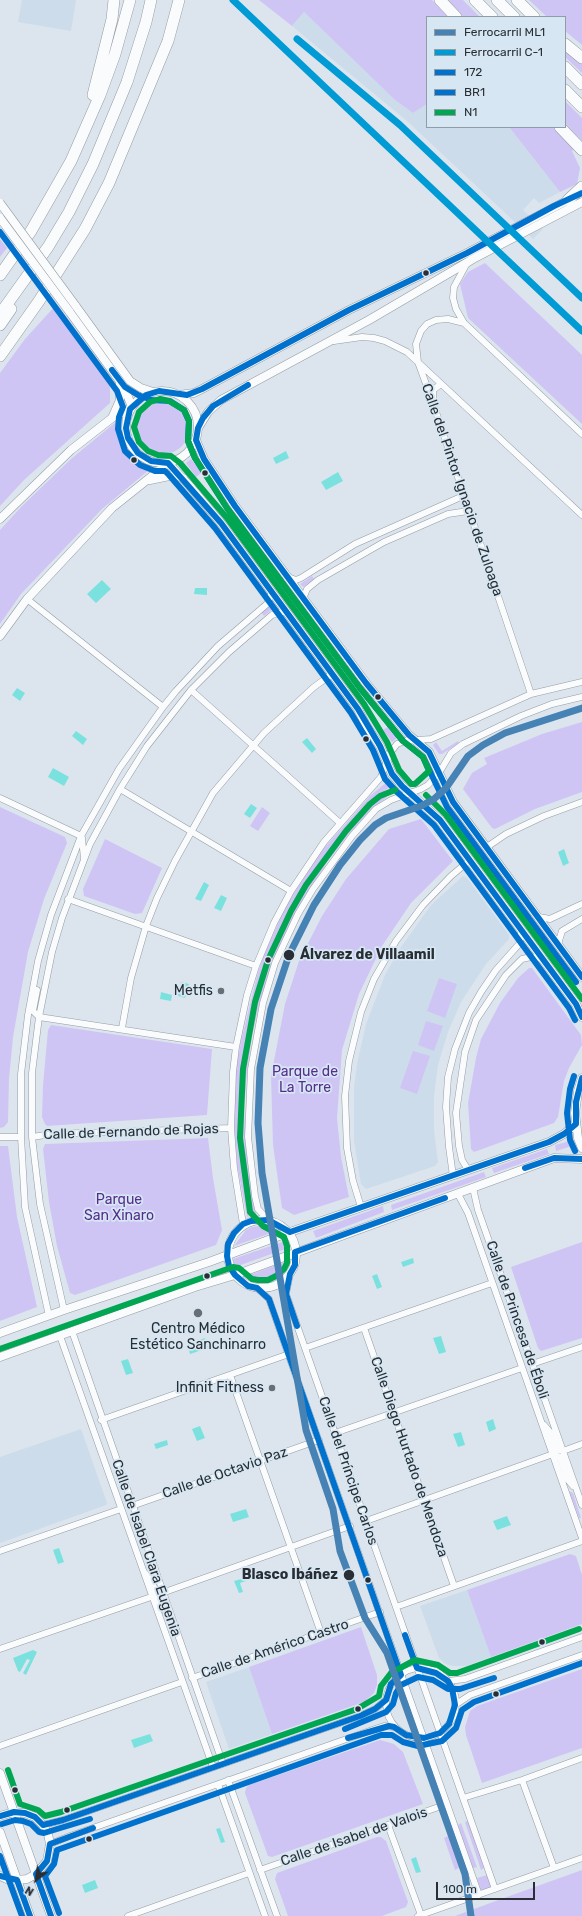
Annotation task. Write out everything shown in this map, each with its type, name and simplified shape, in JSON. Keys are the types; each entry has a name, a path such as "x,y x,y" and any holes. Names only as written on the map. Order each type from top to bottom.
{"highway":[{"path":"83,135 112,20 114,0"},
{"path":"0,276 45,209 71,161 83,135 115,54 130,0"},
{"path":"0,325 52,251 78,207 100,163 116,122 146,22 151,0"},
{"path":"148,89 175,0"},
{"path":"0,356 39,301 85,229 109,183 168,41 179,0"},
{"path":"440,0 455,16"},
{"path":"475,0 491,16"},
{"path":"497,0 513,16"},
{"path":"517,0 533,16"},
{"path":"566,45 582,58"},
{"path":"566,68 582,84"},
{"path":"0,314 48,247 69,212 101,146 128,82"},
{"path":"566,91 582,107"},
{"path":"561,128 579,147 582,157"},
{"path":"568,200 582,187"}],"street":[{"path":"179,395 194,393 202,389 349,310 467,253 554,206 582,193"},
{"path":"198,428 208,412 221,400 385,311 470,261 582,202"},
{"path":"0,203 130,381 141,388 153,392 166,391 179,395 195,412 198,428 196,440 186,454 168,464 112,508 27,598 0,636"},
{"path":"0,218 69,311 128,395 131,408 126,428 132,446 144,458 157,463 168,464 184,479 221,523 359,712 380,746 386,762 397,780 437,816 576,1004 582,1017"},
{"path":"470,261 454,287 453,298 456,309 464,323 582,434"},
{"name":"Calle del Pintor Ignacio de Zuloaga","path":"464,323 448,319 436,320 427,324 421,332 416,344 418,362 531,694"},
{"path":"323,344 351,338 374,338 395,345 407,352 582,515"},
{"path":"112,418 120,400 119,381"},
{"path":"433,403 433,390 441,384"},
{"path":"0,519 71,450 112,418 131,408 140,399 153,392"},
{"path":"196,440 204,459 234,504 366,683 403,728 429,752 450,797 582,977"},
{"path":"147,481 174,475 184,479"},
{"path":"287,577 296,580 301,578 355,544 463,496"},
{"path":"304,599 307,589 318,580 384,542 448,514 468,511"},
{"path":"49,1316 25,1207 21,1137 21,1074 28,1015 38,961 51,915 82,836 119,769 163,707 218,646 267,604 272,592"},
{"path":"27,598 163,707"},
{"path":"64,1310 40,1204 32,1137 32,1073 39,1017 52,952 68,899 84,859 120,789 147,746 191,690 229,652 276,612 286,611"},
{"path":"122,1028 131,978 146,926 157,898 191,831 213,793 253,746 314,687 332,674"},
{"path":"243,1224 234,1168 231,1128 233,1072 236,1047 246,995 256,966 274,923 291,891 308,864 340,822 376,785 381,777 390,753 398,744 405,741 417,741 437,737 531,694 582,682"},
{"path":"191,690 340,822"},
{"path":"268,1220 258,1209 248,1137 251,1070 263,1003 275,963 295,920 313,889 352,836 373,812 384,803 424,788 440,773 451,753 463,744 521,716 552,704 582,697"},
{"path":"120,789 291,891"},
{"path":"0,798 82,836"},
{"path":"487,847 506,834 544,816 582,802"},
{"path":"82,836 84,859"},
{"path":"361,1207 353,1181 348,1148 345,1096 349,1062 361,1012 374,979 396,941 427,900 450,876 470,860"},
{"path":"68,899 256,966"},
{"path":"539,917 550,919 582,904"},
{"path":"558,944 562,931 582,919"},
{"path":"453,1176 446,1107 448,1078 455,1049 469,1013 481,992 496,970 519,946 521,940 521,930"},
{"path":"468,1170 462,1160 459,1146 456,1113 465,1052 476,1020 506,975 522,959 531,957 542,959"},
{"path":"38,961 38,980 33,1011 39,1017 122,1028 236,1047"},
{"path":"582,1078 576,1102 576,1124 582,1148"},
{"path":"0,1333 64,1310 227,1256 290,1232 549,1142 564,1134 576,1124"},
{"name":"Calle de Fernando de Rojas","path":"32,1137 52,1134 231,1128"},
{"path":"0,1137 21,1137"},
{"path":"0,1357 195,1287 234,1276 295,1252 554,1158 582,1159"},
{"name":"Calle de Princesa de Éboli","path":"473,1188 478,1210 582,1505"},
{"name":"Calle de Princesa de Éboli","path":"458,1194 468,1213 582,1538"},
{"path":"268,1220 276,1222 290,1232 295,1244 294,1265 290,1274 281,1283 270,1288 248,1286 234,1276 229,1266 227,1256 228,1244 234,1233 243,1224 251,1221 268,1220"},
{"name":"Calle del Príncipe Carlos","path":"290,1274 286,1294 495,1889"},
{"path":"305,1348 492,1283"},
{"name":"Calle del Príncipe Carlos","path":"257,1288 269,1299 479,1895"},
{"name":"Calle Diego Hurtado de Mendoza","path":"364,1328 454,1586"},
{"name":"Calle de Isabel Clara Eugenia","path":"72,1331 101,1420 223,1764"},
{"name":"Calle de Isabel Clara Eugenia","path":"60,1336 212,1767"},
{"path":"532,1364 582,1347"},
{"path":"101,1420 289,1354"},
{"path":"335,1433 522,1368"},
{"path":"230,1375 321,1633"},
{"name":"Calle de Princesa de Éboli","path":"541,1421 550,1432 556,1449 563,1451"},
{"name":"Calle de Octavio Paz","path":"132,1506 319,1440"},
{"path":"563,1451 582,1444"},
{"path":"366,1521 553,1454"},
{"name":"Calle de Princesa de Éboli","path":"553,1454 560,1457 568,1480 576,1489"},
{"path":"0,1551 121,1509"},
{"path":"142,1570 152,1580 156,1592 162,1593 350,1526"},
{"path":"396,1607 582,1541"},
{"path":"0,1649 156,1596 163,1609 170,1617"},
{"name":"Calle de Américo Castro","path":"192,1678 380,1612"},
{"path":"448,1681 466,1679 582,1637"},
{"path":"455,1705 470,1695 582,1655"},
{"path":"417,1668 436,1672 448,1681 453,1693 455,1705 449,1724 440,1733 424,1738 406,1735 394,1727 387,1712 386,1700 391,1684 401,1675 417,1668"},
{"path":"0,1746 182,1682"},
{"path":"43,1825 69,1818 360,1716 376,1709 386,1700"},
{"path":"50,1844 380,1727 394,1727"},
{"path":"463,1798 522,1780 582,1758"},
{"path":"0,1773 52,1916"},
{"path":"228,1780 277,1916"},
{"path":"522,1780 554,1868"},
{"path":"218,1784 264,1916"},
{"name":"Calle de Isabel de Valois","path":"260,1870 447,1804"},
{"path":"0,1816 14,1812 25,1813 35,1817 43,1825 48,1834 50,1844 47,1861 36,1874 27,1879 17,1880 0,1876"},
{"path":"388,1825 419,1915 582,1858"},
{"path":"0,1832 30,1916"},
{"path":"128,1916 249,1874"}],"shaded area":[{"path":"22,0 76,0 71,31 18,22"},
{"path":"304,12 395,100 413,113 426,105 426,128 510,128 560,192 539,203 534,198 523,210 543,229 533,239 407,121 292,26"},
{"path":"463,876 467,878 509,935 509,939 486,964 461,1002 448,1032 438,1065 434,1097 434,1130 438,1162 435,1166 366,1189 361,1184 354,1141 354,1088 357,1064 366,1024 385,975 399,950 431,905"},
{"path":"81,1429 107,1503 106,1505 0,1543 0,1457"},
{"path":"467,1590 491,1657 466,1666 453,1666 446,1664 439,1658 420,1606"},
{"path":"249,1667 272,1734 229,1749 206,1682"}],"green space":[{"path":"259,0 432,0 447,16 426,16 426,105 413,113 395,100 304,12 292,26"},
{"path":"447,0 463,0 479,16 462,16"},
{"path":"529,0 582,0 582,45 566,32 566,16 546,16"},
{"path":"566,51 582,62 582,73 566,58"},
{"path":"566,102 582,118 582,141 566,124"},
{"path":"510,128 555,128 574,149 572,151 580,168 577,184 560,192"},
{"path":"0,239 7,248 0,257"},
{"path":"485,263 582,355 582,424 468,318 460,284 468,272"},
{"path":"55,306 110,384 110,403 24,480 0,506 0,373 25,339"},
{"path":"163,400 173,402 182,408 188,417 190,427 188,437 182,446 173,452 163,454 153,452 144,446 138,437 136,427 138,417 144,408 153,402"},
{"path":"117,421 118,434 125,450 135,462 149,470 102,509 21,594 0,624 0,530 22,506 71,459"},
{"path":"191,459 209,482 208,483 201,473 196,477 186,463"},
{"path":"312,576 314,579 303,587 300,584"},
{"path":"272,604 275,607 264,616 261,612"},
{"path":"582,722 582,792 535,809 495,829 492,828 463,789 472,773 487,764 484,758 542,734"},
{"path":"389,726 396,736 396,739 392,742 383,730"},
{"path":"458,741 459,743 442,754 439,754 433,745 436,742 442,751"},
{"path":"388,781 396,791 393,794 389,788 384,791 387,797 375,806 348,835 328,861 297,909 273,961 260,1001 252,1036 244,1109 248,1169 256,1214 247,1217 237,1164 234,1118 235,1077 241,1041 264,954 286,906 319,854 370,796"},
{"path":"0,807 65,837 67,843 44,899 28,952 13,1037 9,1079 8,1122 4,1127 0,1128"},
{"path":"262,807 270,813 258,831 250,826"},
{"name":"Parque de La Torre","path":"421,819 453,861 411,903 382,946 359,994 342,1050 337,1118 341,1157 349,1197 294,1215 282,1208 273,1145 271,1076 285,1004 299,961 322,916 346,879 389,829"},
{"path":"105,839 162,868 142,913 135,914 84,896 83,889"},
{"path":"529,968 532,968 581,1035 582,1045 569,1068 564,1081 558,1117 554,1123 474,1152 471,1149 468,1103 481,1039 500,1003 518,978"},
{"path":"439,978 457,984 445,1018 427,1011"},
{"path":"426,1021 443,1026 434,1051 418,1045"},
{"path":"51,1025 212,1049 207,1115 47,1126 42,1117 43,1085 48,1030"},
{"path":"413,1051 430,1056 417,1094 400,1088"},
{"name":"Parque San Xinaro","path":"208,1138 222,1230 216,1245 75,1295 70,1293 57,1246 49,1202 43,1149 45,1144"},
{"path":"570,1141 572,1146 556,1151 555,1145"},
{"path":"0,1146 8,1146 17,1217 37,1307 0,1321"},
{"path":"547,1149 549,1154 494,1173 492,1168"},
{"path":"484,1172 486,1177 392,1210 391,1205"},
{"path":"383,1206 384,1212 316,1238 313,1231"},
{"path":"265,1225 280,1230 234,1246 246,1230 252,1227"},
{"path":"288,1240 291,1247 235,1267 233,1259"},
{"path":"582,1242 582,1338 541,1351 538,1348 511,1267"},
{"path":"290,1260 283,1274 276,1279 261,1283 254,1282 244,1277"},
{"path":"569,1491 573,1493 581,1518 579,1518"},
{"path":"570,1554 576,1556 582,1575 582,1624 491,1657 467,1590"},
{"path":"361,1627 377,1675 377,1685 374,1693 364,1702 272,1734 249,1667"},
{"path":"582,1669 582,1748 482,1783 466,1735 465,1727 470,1711 477,1706"},
{"path":"380,1740 394,1744 403,1752 423,1804 272,1857 268,1856 245,1793 246,1788 249,1785"},
{"path":"468,1821 484,1868 481,1870 465,1822"},
{"path":"461,1823 477,1867 473,1868 458,1825"},
{"path":"450,1835 461,1867 455,1870 444,1838"},
{"path":"377,1837 381,1837 386,1841 408,1902 406,1907 382,1916 288,1916 275,1879 277,1873"},
{"path":"582,1870 582,1916 455,1916 504,1898"},
{"path":"487,1875 491,1887 481,1890 477,1878"}],"water":[{"path":"286,451 289,458 276,464 273,458"},
{"path":"338,472 343,481 326,490 321,482"},
{"path":"102,580 111,589 96,603 87,594"},
{"path":"195,588 207,588 207,595 194,594"},
{"path":"17,688 25,693 20,701 12,695"},
{"path":"76,731 87,739 83,745 72,736"},
{"path":"307,738 316,749 312,753 302,742"},
{"path":"53,768 69,777 64,786 48,777"},
{"path":"251,804 257,808 250,818 244,814"},
{"path":"564,849 569,863 563,866 558,852"},
{"path":"204,882 209,885 201,901 195,899"},
{"path":"221,895 227,898 221,911 214,908"},
{"path":"181,982 189,984 185,998 178,996"},
{"path":"161,992 172,995 171,1001 160,999"},
{"path":"413,1258 414,1263 403,1267 401,1262"},
{"path":"377,1274 382,1287 377,1289 372,1276"},
{"path":"441,1336 446,1352 439,1354 433,1338"},
{"path":"205,1338 208,1348 190,1354 187,1344"},
{"path":"128,1359 133,1373 126,1375 121,1361"},
{"path":"493,1419 496,1429 489,1432 486,1422"},
{"path":"200,1426 205,1438 197,1441 192,1429"},
{"path":"461,1432 465,1445 458,1447 453,1434"},
{"path":"167,1440 168,1445 156,1449 154,1444"},
{"path":"246,1509 249,1517 233,1522 230,1514"},
{"path":"507,1516 511,1525 497,1530 493,1521"},
{"path":"59,1548 64,1562 58,1564 53,1550"},
{"path":"245,1578 246,1581 240,1583 243,1592 239,1593 234,1581"},
{"path":"33,1650 37,1652 26,1675 23,1673 30,1660 27,1659 20,1672 18,1671 13,1658"},
{"path":"150,1734 153,1741 134,1748 131,1740"},
{"path":"220,1828 225,1842 221,1843 216,1829"},
{"path":"416,1857 421,1872 416,1873 411,1859"},
{"path":"95,1880 98,1888 85,1893 82,1885"}],"rail line":[{"name":"C-1","path":"233,0 582,331"},
{"name":"C-1","path":"297,39 400,125 582,298"},
{"name":"ML1","path":"471,1916 465,1874 387,1653 365,1618 340,1551 333,1509 306,1430 262,1173 258,1123 260,1068 271,1009 289,955 314,905 340,865 360,840 375,825 386,818 421,806 434,799 446,788 468,756 483,745 505,733 582,708"}],"transit line":[{"name":"172","path":"582,193 554,206 467,253 349,310 202,389 187,395 159,391 146,395 130,409 126,428 128,438 138,453 151,461 168,463 221,523 358,709 380,746 392,774 402,786 440,820 576,1004 582,1017"},
{"name":"BR1","path":"0,232 117,391 123,407 119,417 118,429 125,451 140,465 155,471 165,471 215,528 351,713 373,750 385,779 397,792 434,825 569,1008 575,1020"},
{"name":"BR1","path":"112,370 125,387 138,395 152,400 170,401 184,410 189,421 188,441 195,458 227,508 360,688 403,741 423,757 447,807 576,982"},
{"name":"172","path":"248,385 213,406 203,418 198,428 196,440 204,459 235,506 366,683 409,735 429,752 453,802 582,977"},
{"name":"N1","path":"160,399 169,401 184,410 189,421 188,441 195,458 227,508 360,688 403,741 423,757 429,771 415,784 411,784 399,770 387,742 364,704 227,518 180,463 171,456 158,455 148,451 139,442 134,427 139,412 150,402 160,399"},
{"name":"N1","path":"0,1349 233,1267 239,1268 252,1279 258,1280 268,1280 276,1276 284,1269 287,1263 287,1246 284,1237 263,1226 250,1212 240,1138 243,1069 255,1002 268,960 291,911 306,885 346,831 370,804 380,796 395,790"},
{"name":"N1","path":"426,795 446,815 582,999"},
{"name":"BR1","path":"574,1076 570,1089 567,1113 570,1140 575,1151"},
{"name":"172","path":"0,1816 14,1812 25,1813 35,1817 43,1825 63,1820 360,1716 375,1709 386,1700 391,1684 401,1675 269,1299 257,1288 248,1286 235,1275 229,1266 227,1256 228,1244 234,1233 243,1224 251,1221 268,1220 290,1232 549,1142 564,1134 576,1124 576,1102 582,1078"},
{"name":"172","path":"525,1168 554,1158 582,1159"},
{"name":"172","path":"297,1326 286,1294 290,1274 295,1265 295,1252 445,1198"},
{"name":"N1","path":"8,1770 20,1804 38,1810 45,1816 61,1812 357,1709 379,1696 381,1686 391,1673 415,1660 438,1665 450,1673 457,1673 579,1629"},
{"name":"172","path":"348,1738 389,1726 394,1727 406,1735 424,1738 440,1733 449,1724 455,1705 452,1688 448,1681 436,1673 417,1668 405,1635"},
{"name":"BR1","path":"59,1913 45,1876 54,1864 57,1850 381,1735 392,1735 403,1742 418,1746 442,1741 456,1728 462,1710 474,1702 582,1663"},
{"name":"BR1","path":"345,1729 386,1712 393,1704 396,1693 401,1685 418,1677 433,1680 448,1689 460,1689 494,1678"},
{"name":"BR1","path":"2,1824 15,1820 23,1821 31,1824 39,1832 44,1833 90,1819"},
{"name":"172","path":"51,1916 36,1874 47,1861 50,1844 93,1828"},
{"name":"BR1","path":"0,1856 22,1916"},
{"name":"172","path":"0,1876 17,1880 30,1916"}],"place":[{"name":"Álvarez de Villaamil","path":"289,955"},
{"name":"Metfis","path":"221,991"},
{"name":"Centro Médico Estético Sanchinarro","path":"198,1313"},
{"name":"Infinit Fitness","path":"272,1388"},
{"name":"Blasco Ibáñez","path":"349,1575"}]}
